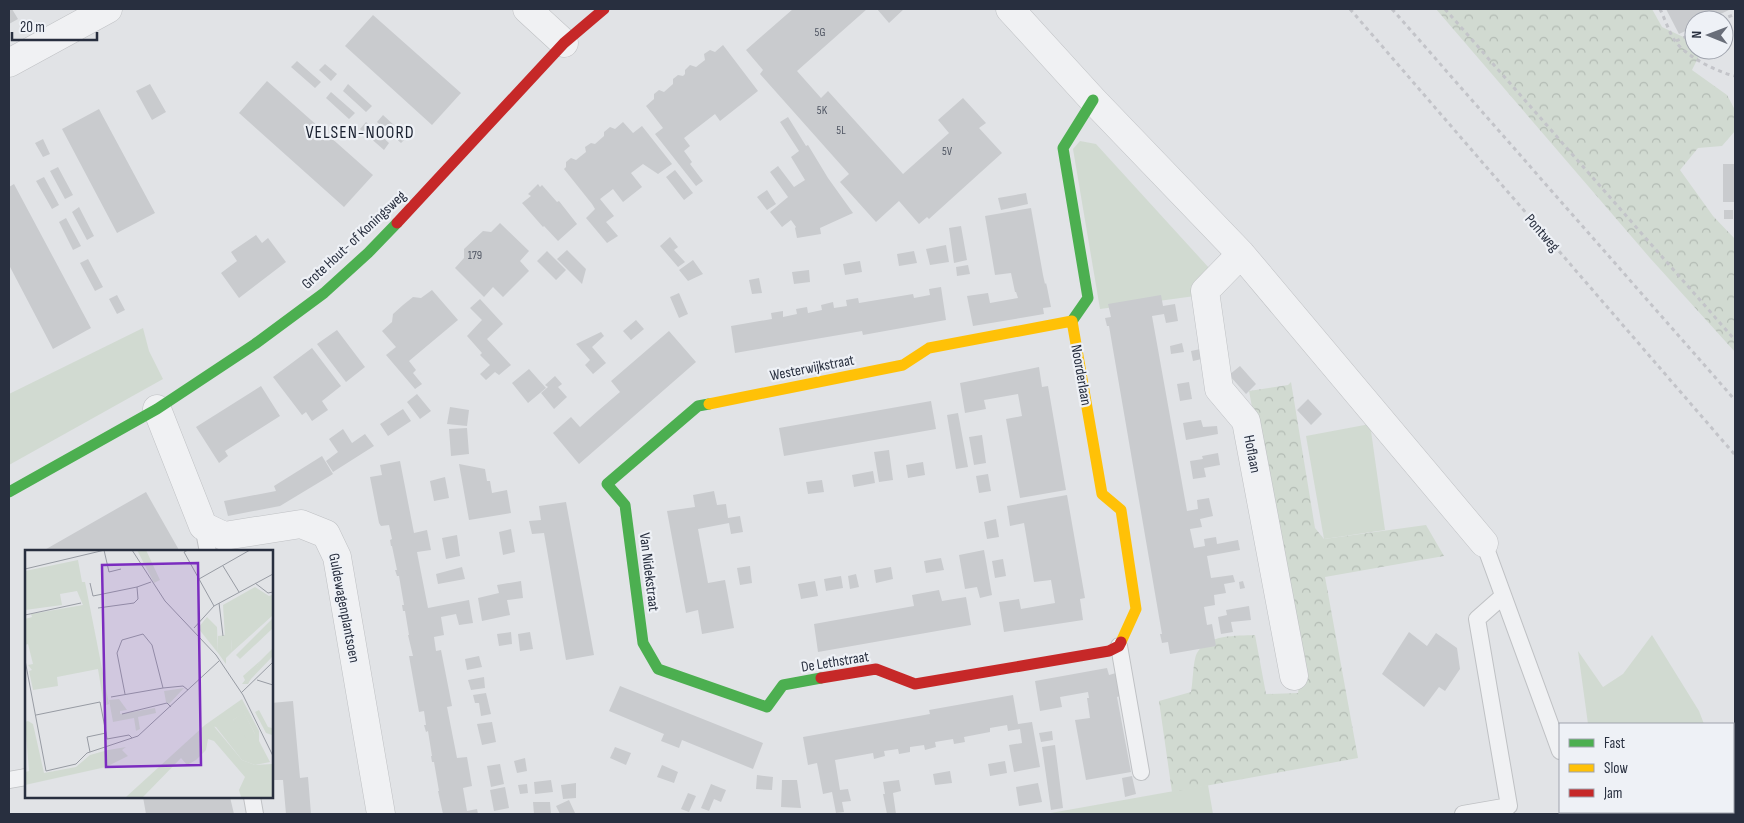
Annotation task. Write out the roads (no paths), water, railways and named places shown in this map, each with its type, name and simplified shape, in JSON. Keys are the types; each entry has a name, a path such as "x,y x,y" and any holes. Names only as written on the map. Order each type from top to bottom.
{"street":[{"path":"9,63 108,9"},
{"path":"526,9 564,43"},
{"name":"Grote Hout- of Koningsweg","path":"9,492 156,409 255,344 324,293 368,253 440,178 564,43 604,9"},
{"path":"1010,9 1093,100 1240,254 1484,543"},
{"path":"1072,322 1088,298 1063,148 1093,100"},
{"name":"Hoflaan","path":"1240,254 1205,291 1219,389 1246,421 1294,676"},
{"name":"Westerwijkstraat","path":"625,505 607,484 698,406 903,365 929,348 1072,322"},
{"name":"Noorderlaan","path":"1072,322 1102,494 1120,510 1136,610 1119,646"},
{"name":"Guldewagenplantsoen","path":"156,409 205,539 301,524 326,534 336,557 381,814"},
{"name":"Van Nidekstraat","path":"625,505 643,643"},
{"name":"De Lethstraat","path":"643,643 658,669 767,707 783,685 876,669 915,684 1109,651 1119,646"}],"lane":[{"path":"1484,543 1559,748"},
{"path":"1463,814 1509,806 1477,619 1503,596"},
{"path":"1119,646 1141,772"},
{"path":"9,780 25,777"},
{"path":"252,798 255,814"}],"district":[{"name":"VELSEN-NOORD","path":"360,132"}]}
